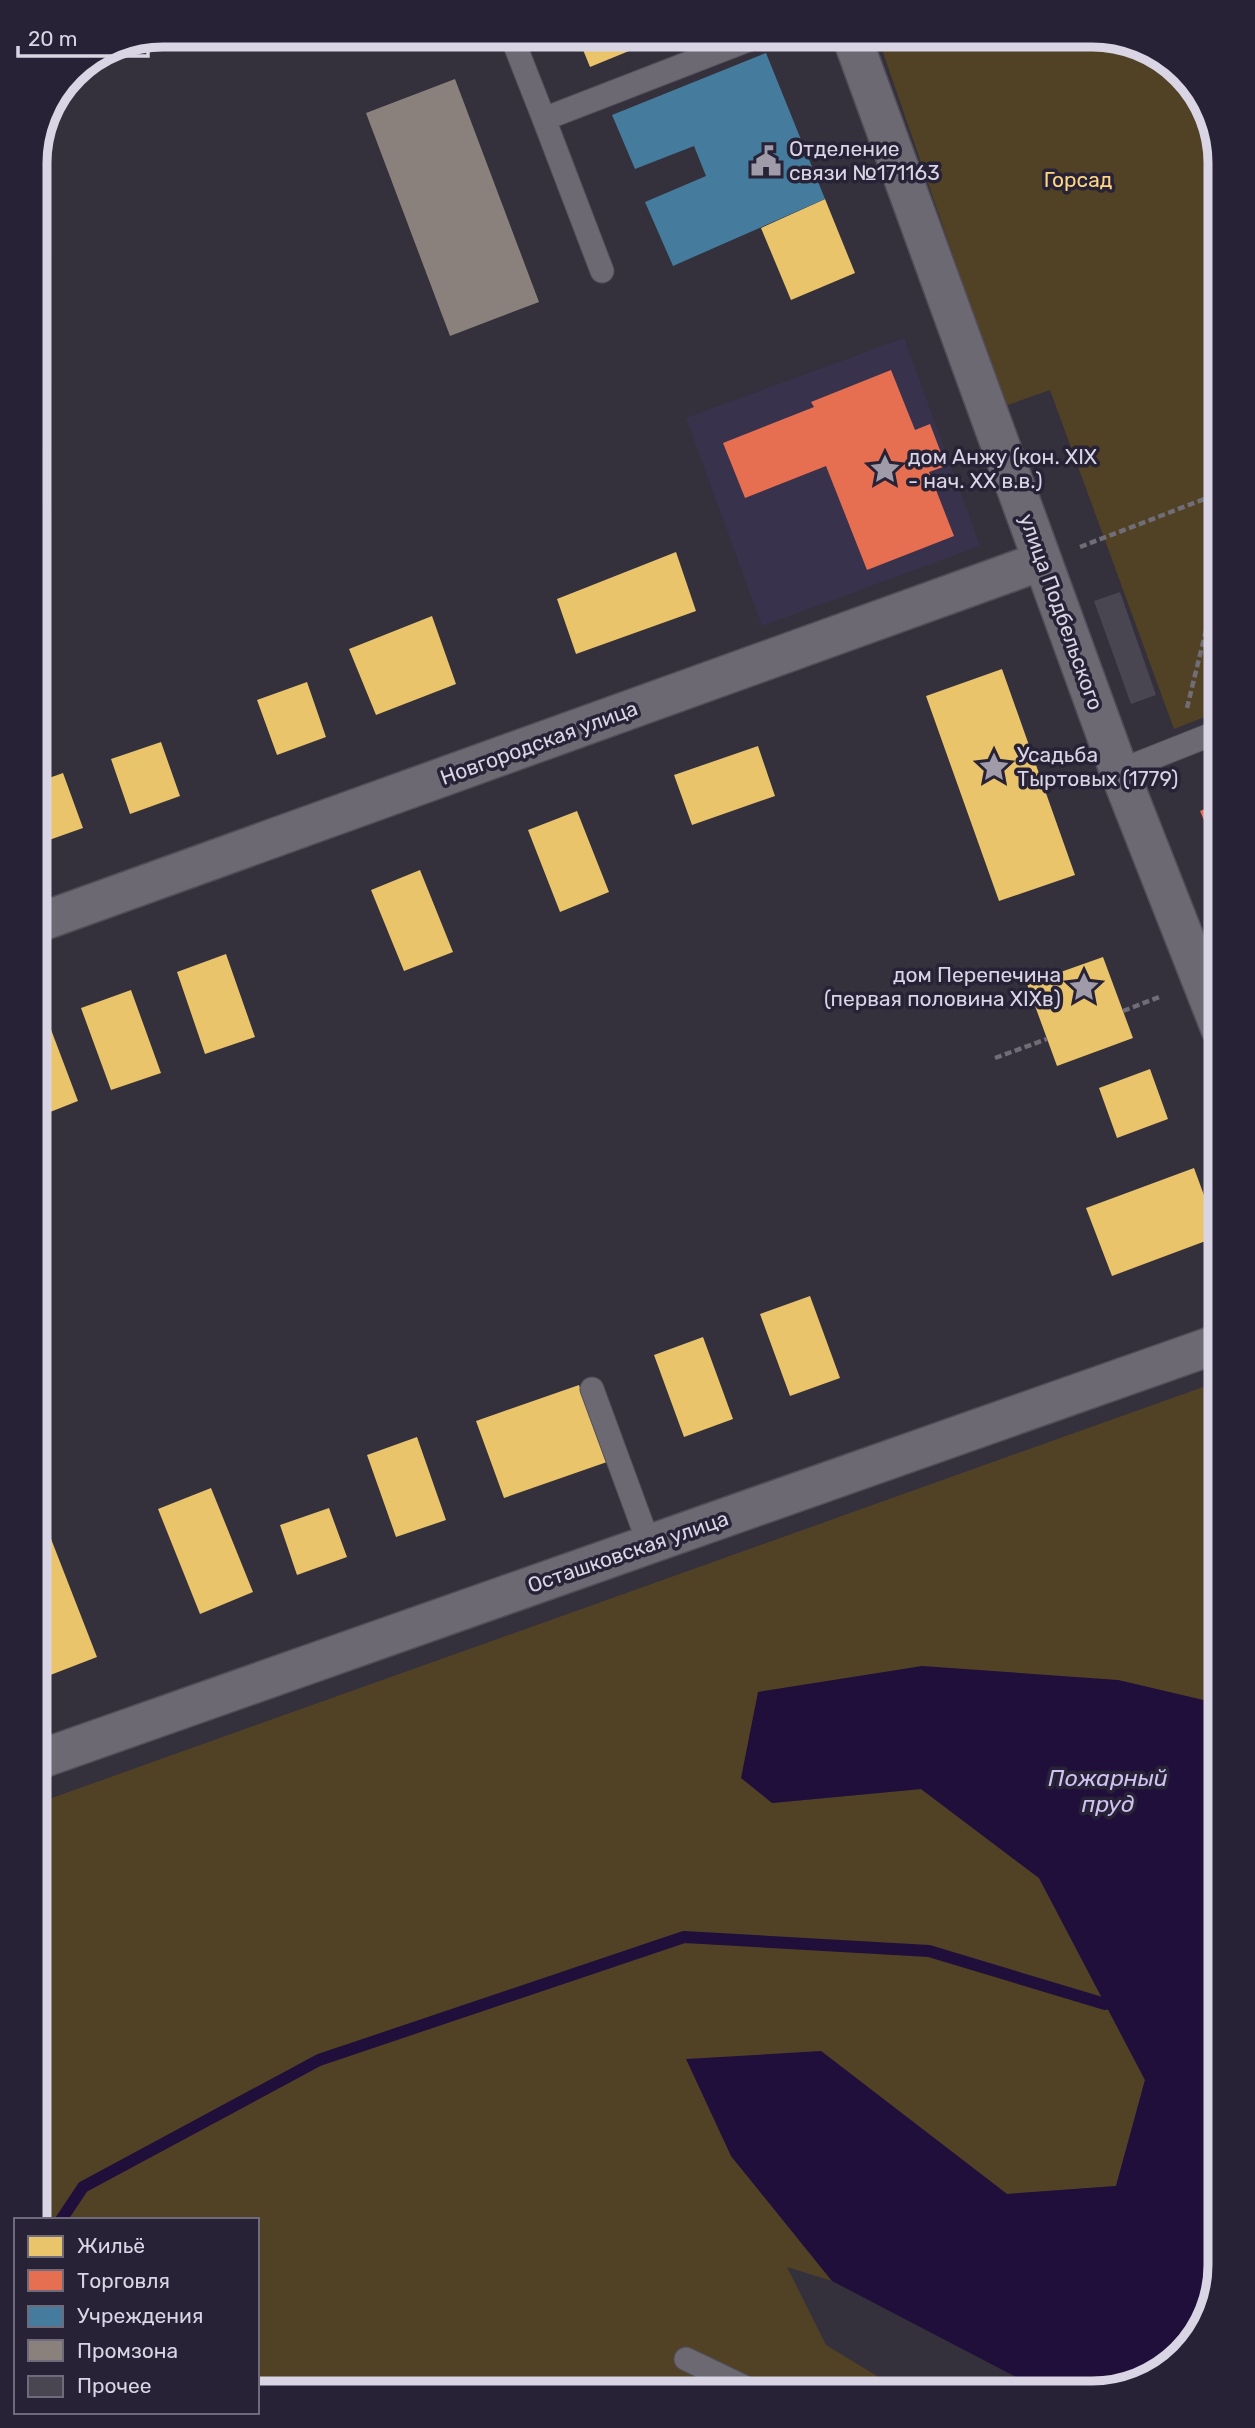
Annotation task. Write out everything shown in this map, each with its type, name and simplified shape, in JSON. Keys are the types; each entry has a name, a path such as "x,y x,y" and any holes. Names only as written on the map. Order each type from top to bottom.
{"street":[{"name":"улица Подбельского","path":"856,47 1055,556 1119,771 1208,997"},
{"name":"Новгородская улица","path":"47,920 1055,556"},
{"name":"Осташковская улица","path":"47,1757 1208,1347"}],"lane":[{"path":"516,47 602,271"},
{"path":"544,119 730,47"},
{"path":"1119,771 1208,736"},
{"path":"592,1389 649,1544"},
{"path":"686,2359 732,2381"}],"path":[{"path":"1055,556 1208,498"},
{"path":"1178,748 1208,623"},
{"path":"995,1058 1047,1039"}],"shaded area":[{"path":"904,338 980,546 762,626 686,418"}],"green space":[{"name":"Горсад","path":"881,47 1114,49 1143,59 1162,71 1184,93 1199,119 1206,141 1208,163 1208,716 1174,729 1050,390 1005,406"},
{"path":"1208,1385 1208,1701 1118,1680 772,1803 921,1789 1039,1878 1145,2080 1116,2186 1007,2194 821,2051 731,2156 832,2281 787,2267 826,2345 885,2381 259,2381 259,2218 47,2218 47,1800"}],"water":[{"name":"Пожарный пруд","path":"922,1666 1118,1680 1208,1701 1207,2280 1199,2309 1188,2329 1179,2341 1150,2365 1114,2379 1024,2381 832,2281 731,2156 686,2059 821,2051 1007,2194 1116,2186 1145,2080 1039,1878 921,1789 772,1803 741,1778 758,1692"}],"building: Жильё":[{"path":"582,47 639,47 590,67"},
{"path":"825,199 855,273 791,300 761,228"},
{"path":"676,552 696,611 576,654 557,599"},
{"path":"432,616 456,684 376,715 349,649"},
{"path":"1002,669 1075,875 999,901 926,696"},
{"path":"307,682 326,737 277,755 257,700"},
{"path":"161,742 180,796 130,814 111,759"},
{"path":"758,746 775,796 692,825 674,775"},
{"path":"63,773 83,828 47,841 47,779"},
{"path":"577,811 609,892 560,912 528,830"},
{"path":"420,870 453,952 404,971 371,890"},
{"path":"226,954 255,1037 205,1054 177,972"},
{"path":"1103,957 1133,1038 1057,1066 1027,984"},
{"path":"131,990 161,1073 111,1090 81,1008"},
{"path":"47,1019 78,1101 47,1113"},
{"path":"1150,1069 1168,1119 1117,1138 1099,1088"},
{"path":"1194,1168 1208,1206 1208,1240 1112,1276 1086,1208"},
{"path":"810,1296 840,1378 790,1396 760,1314"},
{"path":"703,1337 733,1419 684,1437 654,1355"},
{"path":"579,1385 607,1462 504,1498 476,1421"},
{"path":"417,1437 446,1520 396,1537 367,1455"},
{"path":"211,1488 253,1592 200,1614 158,1509"},
{"path":"329,1508 347,1557 297,1575 280,1525"},
{"path":"47,1529 97,1657 47,1676"}],"building: Торговля":[{"path":"891,370 915,430 930,424 946,466 929,472 954,536 867,570 826,466 745,498 723,443 814,407 811,402"},
{"path":"1208,807 1208,830 1200,811"}],"building: Учреждения":[{"path":"766,53 825,199 673,266 645,202 706,176 694,146 635,169 612,115"}],"building: Промзона":[{"path":"455,79 539,302 450,336 366,113"}],"building: Прочее":[{"path":"1120,592 1156,695 1131,704 1094,601"}],"waterway":[{"path":"62,2218 83,2187 319,2060 684,1937 929,1951 1105,2004"}],"place":[{"name":"Отделение связи №171163","path":"766,161"},
{"name":"дом Анжу (кон. XIX - нач. XX в.в.)","path":"885,469"},
{"name":"Усадьба Тыртовых (1779)","path":"994,767"},
{"name":"дом Перепечина (первая половина XIXв)","path":"1084,987"}]}
